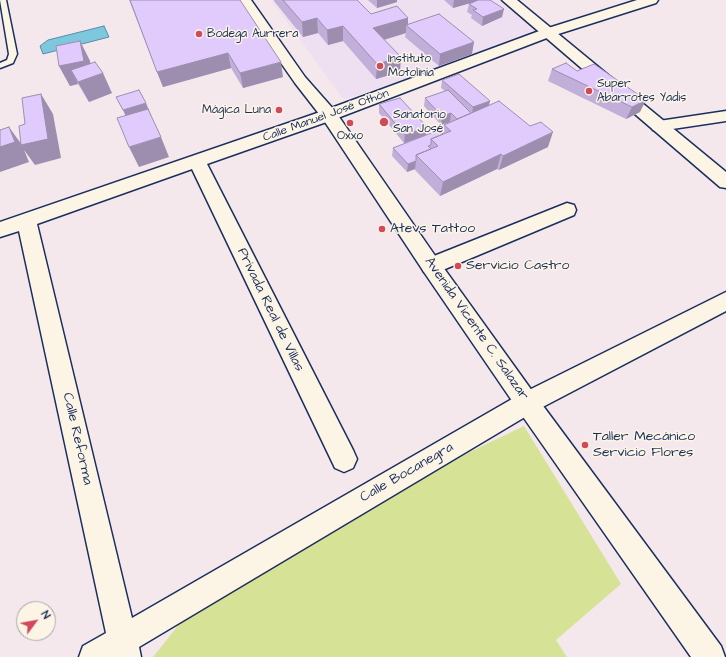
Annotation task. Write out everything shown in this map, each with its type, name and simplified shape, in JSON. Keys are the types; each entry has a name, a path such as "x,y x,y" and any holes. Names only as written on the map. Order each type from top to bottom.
{"street":[{"name":"Avenida Vicente C. Salazar","path":"244,0 300,80 329,116 431,266 527,403 710,657"},
{"path":"509,0 726,182"},
{"name":"Calle Manuel José Othón","path":"0,230 329,116 547,33 651,0"},
{"path":"659,126 726,116"},
{"name":"Privada Real de Villas","path":"197,161 344,459"},
{"path":"431,266 567,210"},
{"name":"Calle Reforma","path":"27,221 124,649"},
{"name":"Calle Bocanegra","path":"94,657 124,649 312,528 527,403 726,301"}],"lane":[{"path":"0,66 10,61 13,54 3,0"}],"shaded area":[{"name":"Instituto Motolinía","path":"271,0 498,0 537,32 344,100"}],"green space":[{"path":"524,426 621,584 556,640 567,657 153,657 180,623 317,532 447,463"}],"water":[{"path":"104,26 109,37 43,54 40,46 48,40"}],"building":[{"name":"Bodega Aurrera","path":"130,0 240,0 281,62 240,73 228,53 157,72"},
{"path":"283,0 357,0 371,14 397,6 408,18 373,28 401,57 377,64 343,26 327,30 317,18 302,22"},
{"path":"478,0 490,0 504,9 483,17 473,10 477,9 469,4"},
{"path":"439,14 474,42 440,54 406,25"},
{"path":"80,41 84,61 59,66 56,46"},
{"path":"95,62 103,73 78,82 71,70"},
{"path":"566,63 577,71 594,64 646,100 632,107 552,69"},
{"path":"459,74 490,101 473,107 442,80"},
{"path":"139,90 146,103 123,110 116,97"},
{"path":"448,90 471,113 457,119 451,113 442,116 425,98"},
{"path":"41,94 48,139 21,145 19,126 25,124 22,98"},
{"path":"400,98 427,127 405,135 379,104"},
{"path":"499,101 530,126 541,122 553,132 503,156 501,154 443,182 416,155 438,146 431,139 451,131 444,125"},
{"path":"148,109 161,137 129,147 117,118"},
{"path":"9,127 15,142 0,147 0,130"},
{"path":"439,130 443,134 431,139 431,145 428,146 431,149 416,155 416,161 408,164 393,148"}],"place":[{"name":"Bodega Aurrera","path":"199,34"},
{"name":"Instituto Motolinía","path":"380,66"},
{"name":"Super Abarrotes Yadis","path":"589,91"},
{"name":"Mágica Luna","path":"279,110"},
{"name":"Sanatorio San José","path":"384,122"},
{"name":"Oxxo","path":"350,123"},
{"name":"Atevs Tattoo","path":"382,229"},
{"name":"Servicio Castro","path":"458,266"},
{"name":"Taller Mecánico Servicio Flores","path":"585,445"}]}
